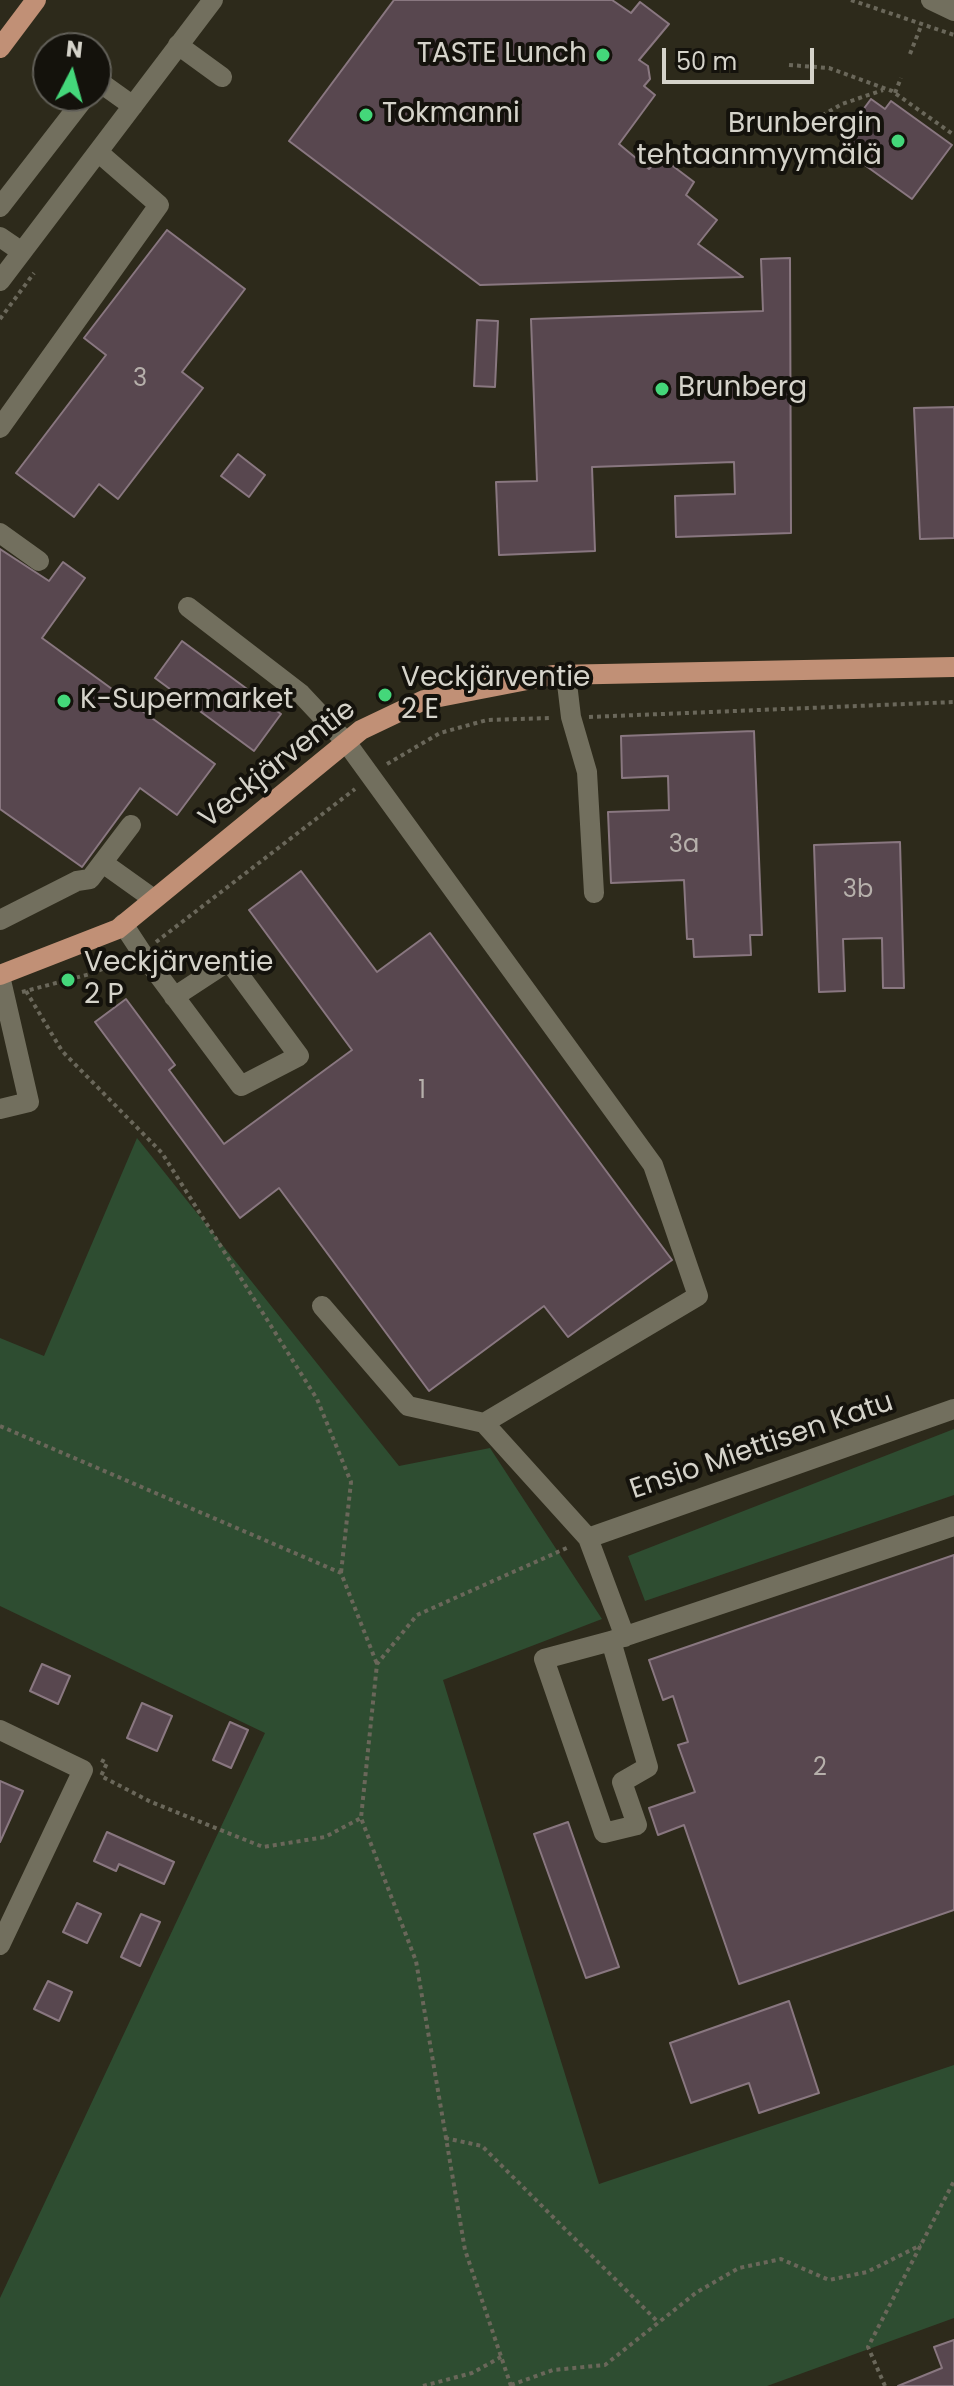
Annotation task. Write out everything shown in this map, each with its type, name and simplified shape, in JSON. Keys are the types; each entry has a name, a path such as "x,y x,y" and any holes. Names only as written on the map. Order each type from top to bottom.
{"main road":[{"path":"0,48 36,0"},
{"name":"Veckjärventie","path":"1,982 123,924 361,730 424,700 566,675 954,667"}],"street":[{"path":"0,281 213,0"},
{"path":"931,0 954,11"},
{"path":"178,45 222,77"},
{"path":"112,91 133,106"},
{"path":"0,207 74,112"},
{"path":"0,428 159,205 98,152"},
{"path":"0,237 22,252"},
{"path":"0,533 39,561"},
{"path":"188,607 301,694 346,742 373,775 653,1165 698,1296 484,1423"},
{"path":"566,675 571,717 587,772 594,893"},
{"path":"0,920 77,881 90,879 131,825"},
{"path":"103,863 152,898"},
{"path":"123,924 174,997 241,1086 299,1056 229,961 174,997"},
{"path":"0,1109 29,1102 1,982"},
{"path":"322,1306 408,1406 484,1423 588,1538 618,1639 648,1767 622,1782 637,1825 604,1833 544,1659 618,1639 954,1526"},
{"name":"Ensio Miettisen Katu","path":"588,1538 954,1409"},
{"path":"0,1730 92,1773 0,1945"}],"path":[{"path":"851,0 954,35"},
{"path":"910,54 921,25"},
{"path":"789,65 829,68 895,93 954,135"},
{"path":"895,93 901,78"},
{"path":"791,121 818,118 842,104 885,89"},
{"path":"1,982 26,991 90,974 142,953 373,775 440,733 487,720 954,702"},
{"path":"26,991 62,1051 162,1153 317,1399 351,1482 341,1573 377,1664 361,1818 416,1961 465,2250 511,2385 553,2370 605,2365 697,2292 739,2268 781,2259 829,2280 867,2272 921,2245"},
{"path":"0,1426 341,1573"},
{"path":"377,1664 417,1615 588,1538"},
{"path":"92,1773 151,1802 263,1847 325,1837 361,1818"},
{"path":"445,2138 482,2146 659,2323"},
{"path":"885,2386 868,2347 954,2181"},
{"path":"423,2386 472,2373 501,2357"}],"green space":[{"path":"137,1138 399,1466 490,1448 602,1619 443,1680 599,2184 954,2065 954,2318 767,2386 0,2386 0,2298 265,1733 0,1606 0,1338 44,1356"},
{"path":"954,1429 954,1495 645,1601 628,1556"}],"building":[{"path":"394,0 612,0 631,13 640,2 669,24 639,60 648,66 650,79 644,86 655,95 619,144 649,169 661,157 694,182 686,195 717,220 698,244 743,277 480,285 289,141"},
{"path":"871,99 885,109 891,101 952,145 912,199 841,148 845,141 842,138"},
{"path":"167,230 245,289 182,372 203,388 118,499 99,484 74,517 16,473 106,355 84,338"},
{"name":"Brunberg","path":"790,258 791,533 676,537 675,496 735,494 734,462 592,467 595,551 499,555 496,482 537,481 531,319 763,311 761,259"},
{"path":"477,320 498,321 495,387 474,386"},
{"path":"954,407 954,538 920,539 914,408"},
{"path":"238,454 265,475 249,497 221,476"},
{"name":"K-Supermarket","path":"0,549 49,581 63,562 85,578 42,638 215,764 177,815 140,788 82,867 0,809"},
{"path":"182,641 281,714 254,751 155,678"},
{"path":"754,731 762,935 750,935 751,955 694,957 693,939 687,939 684,880 611,883 608,812 669,810 668,776 622,778 621,736"},
{"path":"900,842 904,988 883,988 882,938 843,939 845,991 819,992 814,845"},
{"path":"301,871 377,972 430,933 672,1260 568,1337 544,1306 429,1391 279,1188 240,1218 95,1022 126,999 175,1065 169,1070 224,1144 352,1050 249,910"},
{"path":"954,1555 954,1910 739,1984 684,1825 658,1835 649,1808 695,1792 678,1745 688,1742 673,1696 663,1700 649,1660"},
{"path":"42,1664 70,1676 58,1704 30,1691"},
{"path":"142,1703 172,1716 157,1751 127,1738"},
{"path":"230,1722 248,1730 231,1768 213,1760"},
{"path":"0,1781 23,1791 0,1842"},
{"path":"568,1822 619,1967 586,1978 534,1834"},
{"path":"107,1832 174,1862 164,1884 119,1864 116,1871 94,1861"},
{"path":"77,1903 101,1914 87,1943 63,1932"},
{"path":"141,1914 160,1922 140,1966 121,1957"},
{"path":"48,1981 72,1992 59,2021 34,2009"},
{"path":"789,2001 819,2093 759,2113 749,2083 691,2103 670,2043"},
{"path":"954,2340 954,2386 898,2386 942,2368 934,2347"}],"place":[{"name":"TASTE Lunch","path":"603,55"},
{"name":"Tokmanni","path":"366,115"},
{"name":"Brunbergin tehtaanmyymälä","path":"898,141"},
{"name":"Brunberg","path":"662,389"},
{"name":"Veckjärventie 2 E","path":"385,695"},
{"name":"K-Supermarket","path":"64,701"},
{"name":"Veckjärventie 2 P","path":"68,980"}]}
